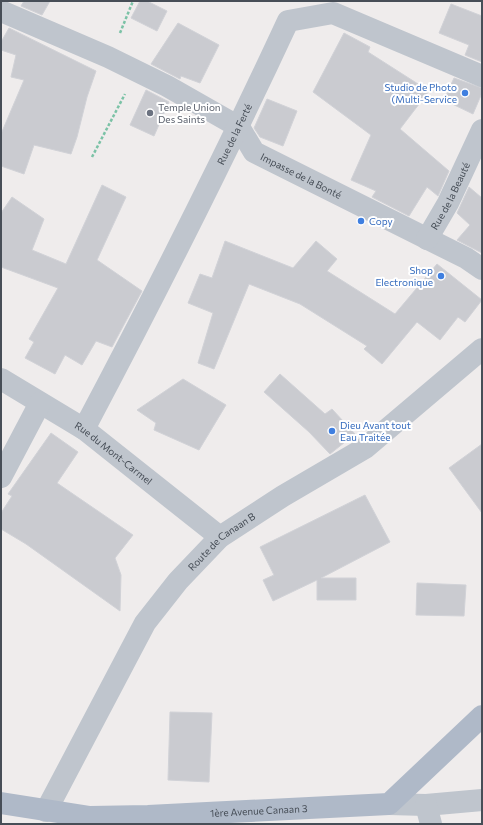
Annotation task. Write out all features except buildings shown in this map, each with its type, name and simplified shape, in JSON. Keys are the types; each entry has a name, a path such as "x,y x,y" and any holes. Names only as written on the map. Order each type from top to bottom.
{"main road":[{"path":"389,804 482,716"},
{"name":"1ère Avenue Canaan 3","path":"1,803 46,811 88,821 149,821 389,804"}],"street":[{"name":"Impasse de la Bonté","path":"1,11 108,57 167,86 239,127 254,152 466,258 482,269"},
{"name":"Rue de la Ferté","path":"84,429 135,331 215,170 239,127 288,21 333,13 482,76"},
{"name":"Rue de la Beauté","path":"427,239 448,203 482,130"},
{"name":"Route de Canaan B","path":"46,811 145,624 178,581 220,537 283,496 365,448 482,349"},
{"name":"Rue du Mont-Carmel","path":"1,379 84,429 220,537"},
{"path":"1,477 40,403"},
{"path":"389,804 428,815 482,800"}],"path":[{"path":"108,57 134,1"},
{"path":"92,158 112,118"}],"place":[{"name":"Studio de Photo (Multi-Service","path":"465,93"},
{"name":"Temple Union Des Saints","path":"150,113"},
{"name":"Copy","path":"361,221"},
{"name":"Shop Electronique","path":"441,276"},
{"name":"Dieu Avant tout Eau Traitée","path":"332,431"}]}
